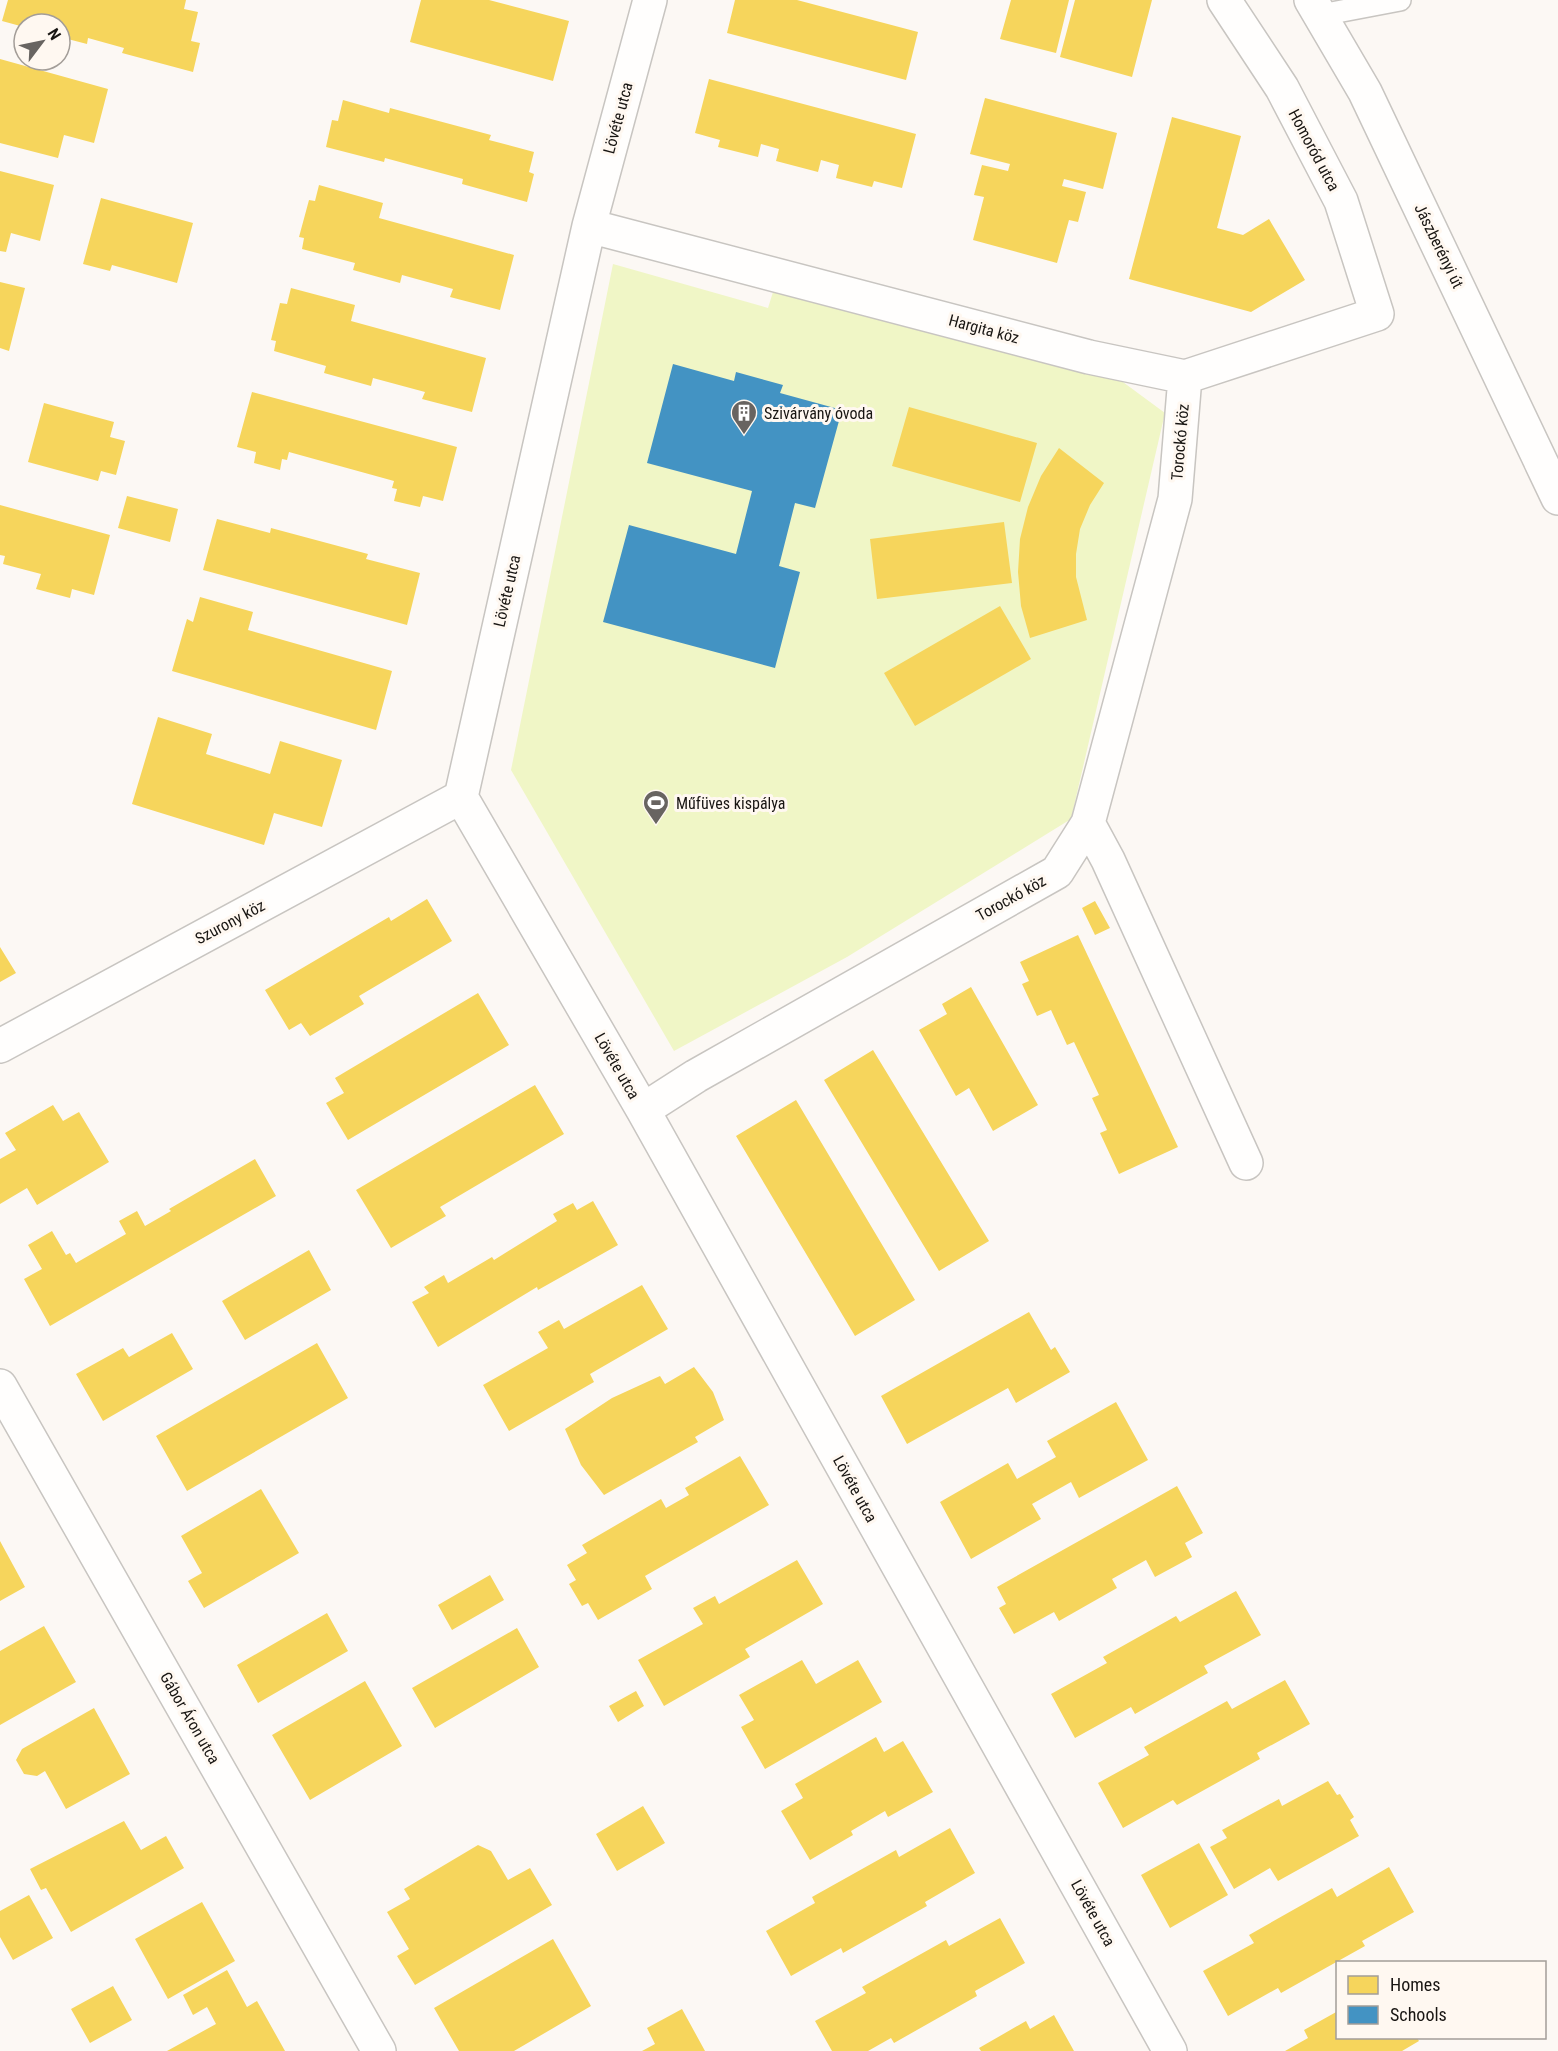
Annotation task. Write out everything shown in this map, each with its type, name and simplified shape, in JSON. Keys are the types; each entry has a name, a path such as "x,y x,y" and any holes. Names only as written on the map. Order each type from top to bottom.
{"street":[{"name":"Lövéte utca","path":"650,0 589,226 461,797 643,1110 1170,2051"},
{"name":"Homoród utca","path":"1224,0 1282,88 1341,201 1377,314"},
{"name":"Jászberényi út","path":"1316,8 1369,101 1558,498"},
{"name":"Hargita köz","path":"589,226 1089,357 1185,377 1377,314"},
{"name":"Torockó köz","path":"643,1110 696,1076 1057,872 1088,823 1175,499 1185,377"},
{"name":"Szurony köz","path":"0,1046 461,797"},
{"path":"1088,823 1108,860 1246,1162"},
{"name":"Gábor Áron utca","path":"0,1386 379,2051"}],"lane":[{"path":"1316,8 1400,0"}],"green space":[{"path":"613,264 768,308 778,276 1089,357 1165,413 1071,819 847,957 674,1051 511,770"}],"building: Homes":[{"path":"8,0 186,0 184,9 198,12 191,41 200,43 193,72 122,53 124,48 88,38 87,44 72,40 72,12 12,12 12,24 2,21"},
{"path":"421,0 489,0 569,21 553,81 410,42"},
{"path":"735,0 797,0 918,32 906,80 727,33"},
{"path":"1011,0 1069,0 1056,53 1000,39"},
{"path":"1075,0 1152,0 1132,77 1060,57"},
{"path":"0,59 12,62 12,72 47,72 108,89 94,143 64,135 58,158 0,143"},
{"path":"709,79 916,134 902,188 874,181 872,187 836,178 839,165 821,160 818,172 776,161 779,149 761,144 758,157 718,147 720,140 695,133"},
{"path":"985,98 1117,133 1103,189 1064,179 1062,186 1086,192 1078,222 1069,220 1057,263 973,240 984,197 974,195 982,165 1008,171 1010,164 970,154"},
{"path":"343,100 389,113 390,108 491,135 489,140 534,152 529,172 534,174 527,202 462,184 463,179 385,158 384,162 326,147 332,120 338,121"},
{"path":"1172,117 1241,136 1217,228 1243,235 1269,219 1305,280 1251,312 1129,279"},
{"path":"0,171 54,185 40,241 11,233 6,252 0,251"},
{"path":"319,185 383,203 379,218 514,255 500,310 450,297 453,289 402,275 400,283 353,270 355,263 302,249 304,238 299,237 309,200 315,201"},
{"path":"101,198 193,223 177,283 112,265 110,271 83,264"},
{"path":"0,282 25,288 9,351 0,348"},
{"path":"291,288 355,305 351,321 486,358 472,412 422,399 425,392 373,378 371,386 324,373 326,366 274,351 276,341 271,340 280,303 287,304"},
{"path":"252,392 457,447 443,501 423,496 420,507 394,501 397,489 392,488 394,481 289,452 287,460 282,459 280,470 254,463 256,452 237,447"},
{"path":"44,403 114,422 110,437 125,441 116,475 101,471 98,481 28,462"},
{"path":"909,407 1037,443 1020,502 892,466"},
{"path":"1059,448 1104,483 1090,505 1080,529 1076,554 1076,577 1087,620 1030,638 1021,606 1018,572 1020,539 1028,507 1041,476"},
{"path":"127,496 178,509 170,542 118,528"},
{"path":"0,505 110,535 94,595 72,589 70,598 36,589 41,574 3,564 5,556 0,555"},
{"path":"217,519 270,533 271,528 368,554 366,559 420,573 407,625 203,570"},
{"path":"1004,522 1012,583 877,599 870,539"},
{"path":"200,597 253,612 248,630 392,671 376,730 172,671 187,619 193,622"},
{"path":"1000,606 1031,659 915,726 884,673"},
{"path":"158,717 212,734 206,754 270,774 280,741 342,760 322,827 274,813 264,845 132,804"},
{"path":"427,899 452,941 359,996 364,1004 310,1036 301,1023 289,1030 265,990 389,917 391,921"},
{"path":"1095,901 1110,928 1095,935 1082,908"},
{"path":"1078,935 1178,1147 1119,1174 1100,1133 1107,1130 1092,1098 1099,1095 1074,1042 1067,1045 1051,1010 1037,1016 1022,984 1029,981 1020,962"},
{"path":"0,947 16,973 0,982"},
{"path":"971,987 1038,1105 993,1131 969,1088 956,1096 919,1030 947,1014 942,1004"},
{"path":"478,993 509,1045 348,1140 326,1103 344,1093 335,1078"},
{"path":"873,1050 989,1241 939,1271 824,1080"},
{"path":"535,1085 564,1134 440,1207 446,1216 391,1248 356,1190"},
{"path":"796,1100 915,1300 855,1336 736,1136"},
{"path":"53,1105 63,1121 79,1112 109,1162 37,1205 27,1188 0,1204 0,1159 16,1150 5,1133"},
{"path":"255,1159 276,1196 50,1326 24,1279 42,1269 28,1245 52,1231 66,1255 70,1253 76,1263 126,1234 119,1221 137,1211 145,1226 171,1211 169,1209"},
{"path":"593,1201 618,1245 538,1290 537,1287 438,1347 412,1302 429,1293 424,1287 444,1275 448,1283 492,1257 494,1260 557,1221 553,1214 573,1203 577,1210"},
{"path":"309,1250 331,1290 245,1340 222,1301"},
{"path":"642,1285 668,1329 590,1374 594,1382 509,1431 483,1385 548,1348 538,1332 559,1320 564,1329"},
{"path":"1029,1312 1051,1350 1055,1347 1070,1372 1016,1403 1008,1388 907,1444 881,1396"},
{"path":"172,1333 193,1369 103,1421 76,1374 123,1348 129,1357"},
{"path":"317,1343 348,1398 187,1491 156,1436"},
{"path":"694,1367 713,1392 724,1420 695,1437 698,1442 604,1495 581,1465 565,1429 612,1398 660,1376 665,1384"},
{"path":"1116,1402 1148,1460 1079,1498 1071,1482 1032,1504 1041,1519 971,1559 940,1502 1008,1463 1017,1479 1056,1457 1047,1441"},
{"path":"740,1456 769,1505 645,1576 652,1589 598,1620 588,1603 582,1606 569,1584 576,1580 567,1565 587,1553 582,1545 661,1499 666,1508 689,1495 685,1488"},
{"path":"1177,1486 1203,1533 1185,1543 1192,1557 1155,1577 1146,1560 1112,1579 1117,1588 1059,1621 1054,1612 1014,1634 999,1608 1006,1604 997,1587"},
{"path":"261,1489 299,1553 204,1608 188,1581 202,1573 181,1536"},
{"path":"0,1541 25,1587 0,1601"},
{"path":"797,1560 823,1604 745,1649 750,1657 664,1706 638,1660 703,1624 693,1608 715,1596 719,1604"},
{"path":"490,1575 504,1600 452,1630 438,1605"},
{"path":"1236,1591 1261,1635 1204,1666 1208,1673 1135,1714 1131,1707 1075,1738 1051,1694 1107,1663 1103,1657 1176,1616 1180,1622"},
{"path":"327,1613 348,1651 258,1703 237,1665"},
{"path":"44,1626 76,1682 0,1725 0,1651"},
{"path":"517,1628 539,1667 435,1728 412,1688"},
{"path":"802,1660 816,1684 858,1660 882,1702 765,1769 741,1727 754,1720 739,1695"},
{"path":"1285,1680 1310,1724 1257,1753 1260,1759 1177,1805 1173,1800 1123,1828 1098,1783 1149,1755 1144,1747 1227,1701 1232,1709"},
{"path":"365,1681 402,1746 310,1800 272,1735"},
{"path":"636,1691 644,1706 618,1722 609,1706"},
{"path":"94,1708 130,1774 66,1809 45,1771 37,1776 24,1774 16,1760 22,1749"},
{"path":"876,1737 884,1752 903,1741 933,1792 888,1817 885,1811 851,1831 853,1835 810,1860 781,1811 803,1798 795,1784"},
{"path":"1328,1781 1337,1795 1340,1794 1354,1817 1350,1820 1359,1836 1278,1881 1270,1868 1234,1889 1210,1847 1227,1838 1222,1830 1279,1799 1282,1806"},
{"path":"643,1806 665,1843 617,1871 596,1834"},
{"path":"124,1821 141,1850 166,1836 184,1868 71,1932 46,1888 41,1890 30,1869"},
{"path":"950,1828 975,1873 925,1902 927,1906 843,1953 841,1948 791,1976 766,1931 815,1903 812,1897 896,1850 899,1857"},
{"path":"1199,1843 1228,1895 1170,1928 1141,1875"},
{"path":"478,1845 491,1851 508,1880 530,1868 552,1905 415,1985 397,1956 409,1949 387,1912 410,1899 404,1889"},
{"path":"1389,1867 1414,1912 1362,1941 1365,1946 1281,1993 1278,1988 1228,2016 1203,1971 1254,1943 1249,1935 1332,1888 1337,1897"},
{"path":"29,1895 53,1938 13,1960 0,1937 0,1911"},
{"path":"202,1902 235,1961 168,1999 135,1939"},
{"path":"1000,1918 1025,1963 975,1991 977,1996 894,2043 891,2038 868,2051 832,2051 815,2021 866,1993 862,1987 946,1940 949,1946"},
{"path":"553,1939 591,2006 514,2051 459,2051 434,2008"},
{"path":"227,1970 247,2007 257,2001 285,2051 167,2051 216,2024 207,2007 193,2015 183,1995"},
{"path":"113,1986 132,2020 90,2043 71,2009"},
{"path":"682,2009 705,2051 642,2051 655,2044 647,2028"},
{"path":"1336,2012 1336,2039 1418,2039 1419,2041 1402,2051 1285,2051 1308,2038 1304,2030"},
{"path":"1054,2015 1074,2051 981,2051 979,2048 1026,2021 1030,2029"}],"building: Schools":[{"path":"673,364 734,381 736,372 783,385 780,393 842,410 815,508 795,503 779,566 800,572 775,668 603,622 629,525 736,554 752,491 647,463"}],"place":[{"name":"Szivárvány óvoda","path":"744,436"},
{"name":"Műfüves kispálya","path":"656,826"}]}
